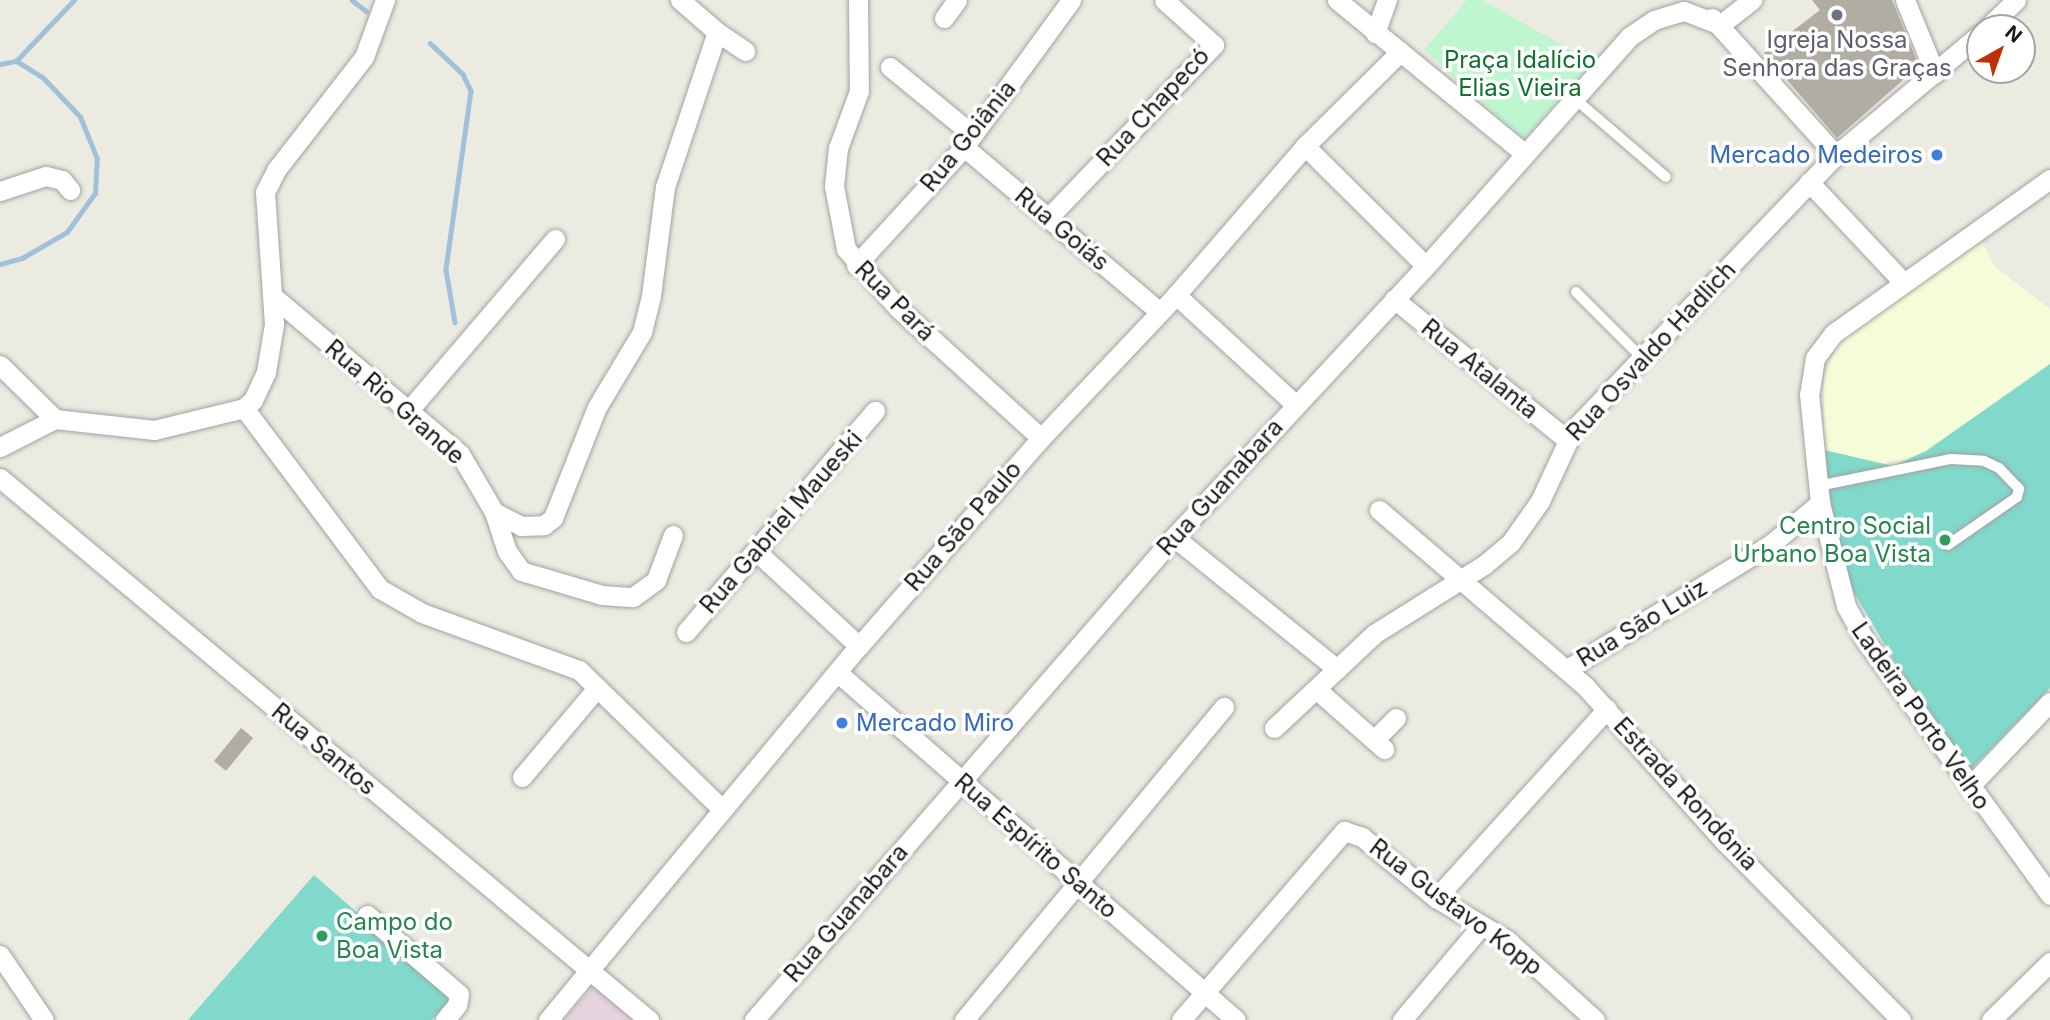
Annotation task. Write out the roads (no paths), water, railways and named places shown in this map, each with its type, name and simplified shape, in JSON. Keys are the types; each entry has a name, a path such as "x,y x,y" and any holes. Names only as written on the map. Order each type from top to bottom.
{"street":[{"path":"0,447 55,419 154,430 244,408 261,388 267,372 276,299 265,192 276,170 363,57 385,0"},
{"path":"680,0 717,32 745,51"},
{"name":"Rua Pará","path":"858,0 859,91 838,148 834,186 838,226 856,265 1041,438"},
{"path":"944,18 957,0"},
{"name":"Rua Goiânia","path":"856,265 969,141 1072,0"},
{"name":"Rua Chapecó","path":"1048,218 1214,45 1164,0"},
{"path":"1337,0 1525,154"},
{"path":"1375,33 1387,0"},
{"path":"1694,0 1720,25 1836,155"},
{"path":"1720,25 1752,0"},
{"path":"1905,0 1935,73"},
{"path":"2002,14 2016,0"},
{"name":"Rua Guanabara","path":"754,1020 1174,537 1426,266 1629,37 1654,20 1684,11 1720,25"},
{"path":"494,512 521,526 544,525 553,518 597,407 642,332 651,296 665,187 717,32"},
{"name":"Rua Osvaldo Hadlich","path":"1274,728 1390,622 1498,554 1527,523 1566,439 1836,155 1966,46"},
{"name":"Rua São Paulo","path":"548,1020 837,671 1041,438 1176,295 1305,146 1400,52"},
{"name":"Rua Goiás","path":"890,67 1048,218 1160,312"},
{"path":"1305,146 1426,266"},
{"path":"0,191 46,176 62,180 70,190"},
{"name":"Ladeira Porto Velho","path":"2050,179 1833,334 1815,358 1809,394 1819,494 1839,586 1854,622 2050,895"},
{"path":"1810,182 1903,282"},
{"path":"409,410 555,239"},
{"path":"1176,295 1295,404"},
{"name":"Rua Rio Grande","path":"276,299 460,454 494,512 507,551 521,571 620,598 633,597 656,580 673,535"},
{"name":"Rua Atalanta","path":"1394,299 1566,439"},
{"path":"0,365 55,419"},
{"path":"244,408 380,589 422,613 569,664 722,809"},
{"name":"Rua Gabriel Maueski","path":"686,632 875,411"},
{"name":"Rua Santos","path":"0,478 649,1020"},
{"name":"Rua São Luiz","path":"1567,669 1771,544 1819,494"},
{"name":"Estrada Rondônia","path":"1379,510 1567,669 1607,709 1725,842 1901,1020"},
{"path":"1174,537 1337,669"},
{"path":"757,552 859,646"},
{"name":"Rua Espírito Santo","path":"837,671 1236,1020"},
{"path":"522,777 597,688"},
{"path":"1315,689 1379,744 1396,718"},
{"path":"1970,786 2050,702"},
{"path":"964,1020 1224,707"},
{"path":"1436,898 1607,709"},
{"name":"Rua Gustavo Kopp","path":"1204,993 1344,831 1362,837 1436,898 1482,925 1532,960 1595,1020"},
{"path":"367,915 459,994 457,1005 445,1020"},
{"path":"1402,1020 1482,925"},
{"path":"0,955 44,1020"},
{"path":"1992,1020 2050,962"},
{"path":"1181,1020 1204,993"}],"lane":[{"path":"1574,98 1667,177"},
{"path":"1576,292 1642,358"},
{"path":"1819,494 1951,459 1984,461 1999,468 2019,489 2017,497 1948,545"}],"waterway":[{"path":"0,64 16,61 74,0"},
{"path":"352,0 366,11"},
{"path":"430,43 463,74 471,91 446,270 455,322"},
{"path":"0,264 22,258 67,232 95,193 97,159 80,117 43,78 16,61"}],"place":[{"name":"Igreja Nossa Senhora das Graças","path":"1837,15"},
{"name":"Mercado Medeiros","path":"1937,155"},
{"name":"Centro Social Urbano Boa Vista","path":"1945,540"},
{"name":"Mercado Miro","path":"842,723"},
{"name":"Campo do Boa Vista","path":"322,936"}],"park label":[{"name":"Praça Idalício Elias Vieira","path":"1520,74"}]}
